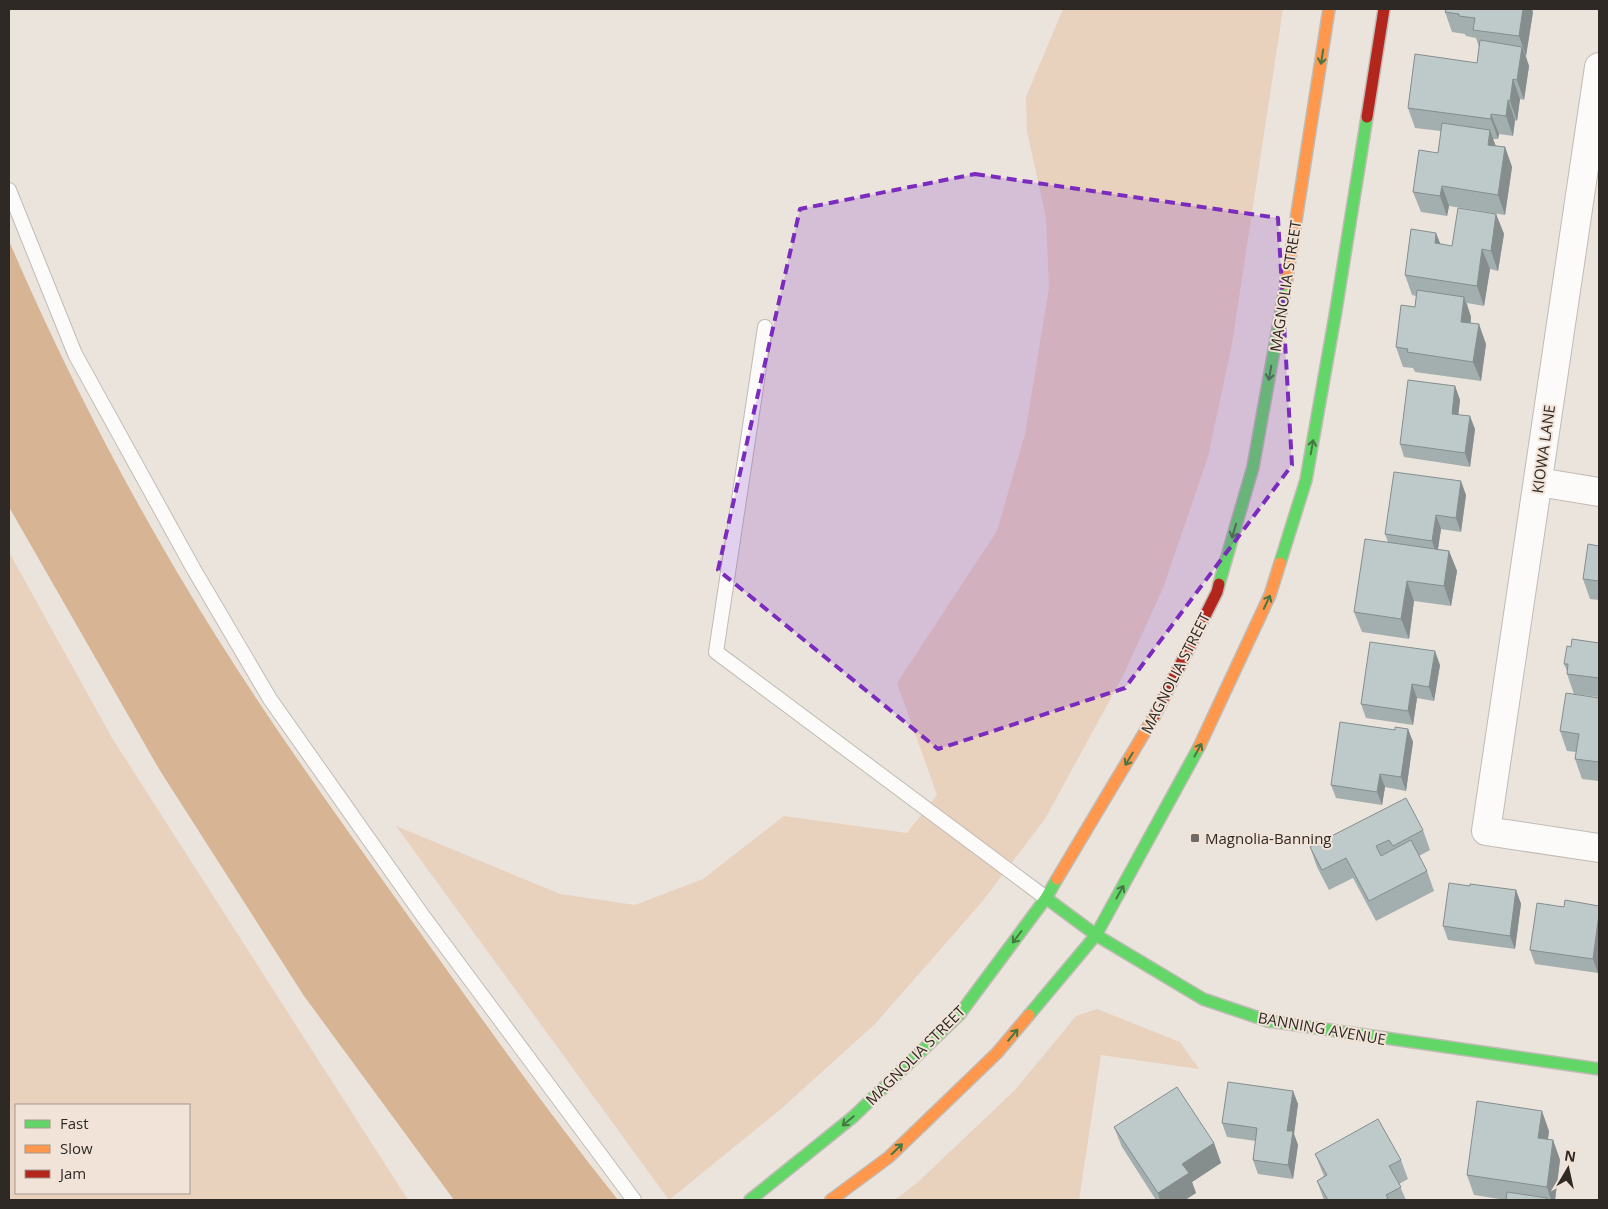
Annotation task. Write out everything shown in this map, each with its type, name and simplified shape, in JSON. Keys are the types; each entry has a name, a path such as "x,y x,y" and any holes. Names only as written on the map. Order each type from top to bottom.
{"main road":[{"name":"MAGNOLIA STREET","path":"750,1200 853,1117 959,1015 1046,898 1156,714 1217,592 1253,467 1282,307 1329,9"},
{"path":"831,1200 889,1157 997,1053 1096,935 1205,737 1273,585 1306,480 1335,316 1384,9"},
{"name":"BANNING AVENUE","path":"1046,898 1096,935 1203,1000 1268,1021 1599,1069"}],"street":[{"name":"KIOWA LANE","path":"1599,67 1595,123 1538,482 1486,831 1599,848"},
{"path":"1538,482 1599,492"}],"lane":[{"path":"9,190 75,354 193,568 270,699 422,916 634,1200"},
{"path":"765,327 716,652 1046,898"}],"highlighted area":[{"path":"975,174 1278,218 1292,465 1125,688 938,749 718,570 800,209"}],"shaded area":[{"path":"1063,9 1283,9 1232,344 1208,457 1163,588 1123,676 1045,819 981,903 875,1024 781,1109 669,1200 396,826 560,894 635,905 703,879 784,816 907,833 937,795 897,683 997,531 1025,434 1049,288 1046,217 1027,132 1026,97"},
{"path":"9,241 55,343 131,492 238,671 332,809 483,1020 618,1200 454,1200 304,996 159,769 9,507"},
{"path":"9,552 112,738 408,1200 9,1200"},
{"path":"1097,1009 1180,1042 1199,1069 1101,1055 1079,1200 895,1200 918,1182 1015,1090 1076,1016"}],"building":[{"path":"1446,9 1523,9 1519,36 1473,30 1475,18 1445,12"},
{"path":"1480,40 1522,47 1517,80 1513,79 1506,116 1491,114 1491,119 1408,108 1415,54 1477,63"},
{"path":"1442,123 1490,130 1488,145 1505,147 1498,195 1442,186 1440,196 1413,192 1419,150 1438,153"},
{"path":"1458,208 1496,214 1491,251 1482,249 1477,286 1405,275 1411,229 1436,233 1435,243 1452,246"},
{"path":"1417,290 1464,297 1461,322 1479,324 1473,362 1407,352 1408,349 1396,347 1401,305 1415,307"},
{"path":"1408,380 1455,386 1452,414 1470,416 1465,453 1400,444"},
{"path":"1394,472 1461,481 1456,518 1436,515 1432,541 1385,534"},
{"path":"1365,539 1449,551 1444,586 1407,581 1401,619 1354,612"},
{"path":"1588,544 1599,546 1599,581 1583,579"},
{"path":"1572,639 1599,643 1599,678 1567,674 1568,664 1564,664 1567,646 1571,647"},
{"path":"1370,642 1435,651 1429,687 1412,684 1408,711 1361,704"},
{"path":"1566,693 1599,698 1599,762 1575,759 1579,734 1560,731"},
{"path":"1340,722 1395,730 1395,727 1408,729 1401,777 1380,774 1377,792 1331,785"},
{"path":"1406,798 1423,830 1393,846 1389,840 1376,846 1381,856 1411,840 1427,871 1369,901 1346,858 1322,870 1310,847"},
{"path":"1449,883 1516,890 1510,936 1443,926"},
{"path":"1565,900 1599,906 1593,959 1530,950 1537,903 1564,907"},
{"path":"1228,1082 1293,1091 1287,1131 1293,1131 1288,1165 1253,1160 1257,1128 1222,1123"},
{"path":"1177,1087 1214,1143 1182,1164 1189,1173 1158,1193 1114,1127"},
{"path":"1477,1101 1542,1111 1538,1138 1553,1140 1547,1187 1467,1175"},
{"path":"1378,1119 1401,1160 1389,1166 1401,1187 1386,1195 1388,1198 1385,1200 1328,1200 1317,1181 1327,1175 1315,1154"},
{"path":"1507,1192 1547,1198 1546,1200 1506,1200"}],"traffic: fast":[{"path":"1280,563 1306,480 1367,117"},
{"path":"1219,584 1253,467 1286,284"},
{"path":"1029,1015 1096,935 1199,747"},
{"path":"750,1200 853,1117 959,1015 1046,898 1057,879"},
{"path":"1046,898 1096,935 1203,999 1268,1021 1599,1069"}],"traffic: slow":[{"path":"1286,284 1329,9"},
{"path":"1199,747 1270,595 1280,563"},
{"path":"1057,879 1155,715"},
{"path":"831,1200 889,1157 997,1053 1029,1015"}],"traffic: jam":[{"path":"1367,117 1384,9"},
{"path":"1155,715 1217,592 1219,584"}],"place":[{"name":"Magnolia-Banning","path":"1195,838"}]}
